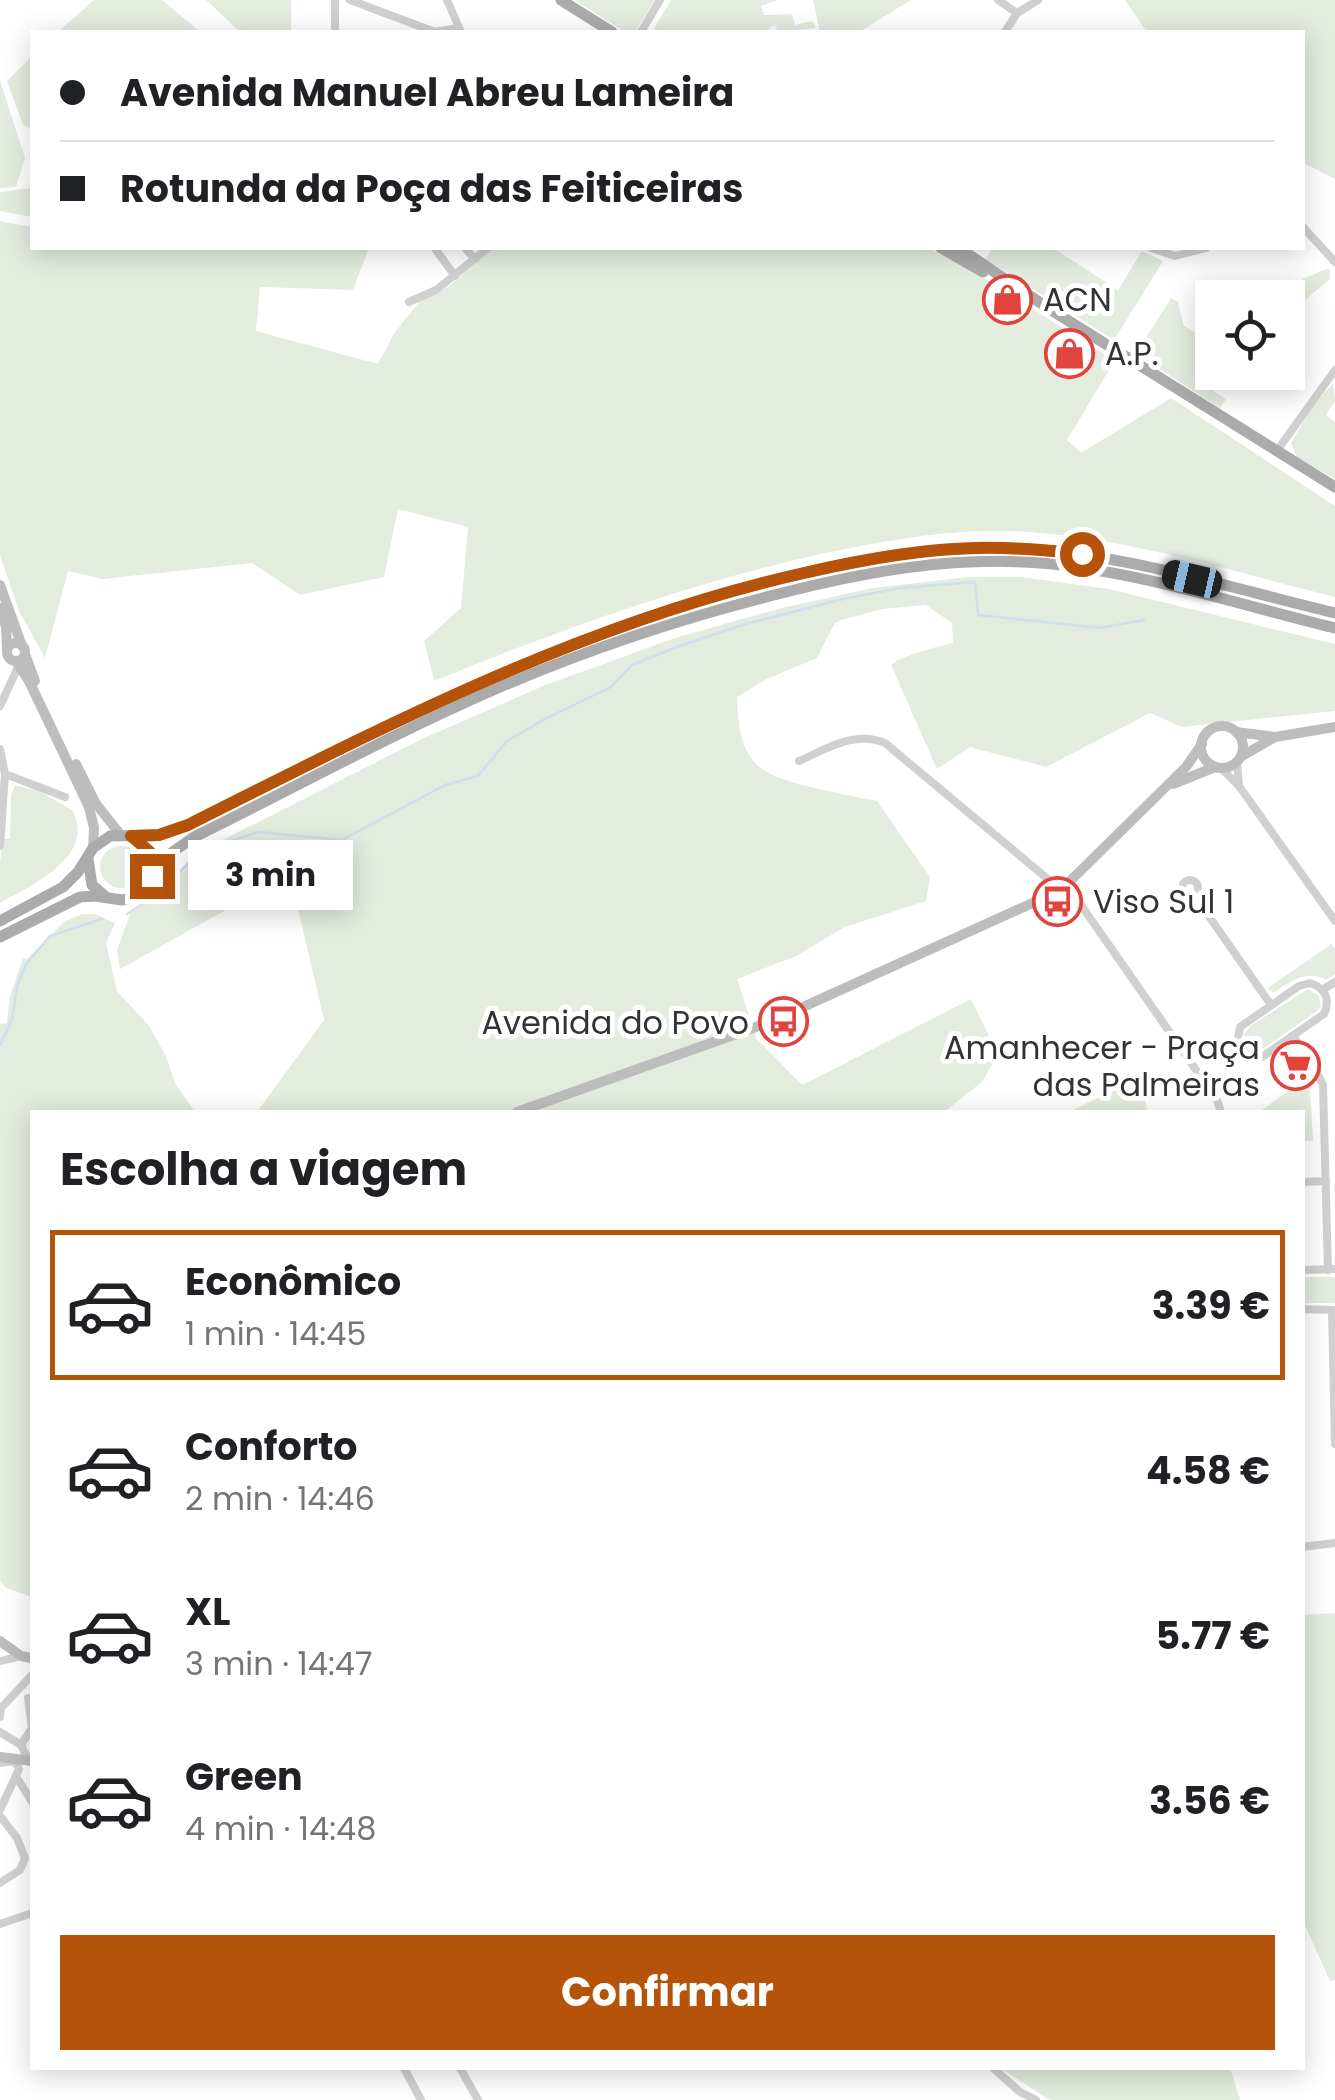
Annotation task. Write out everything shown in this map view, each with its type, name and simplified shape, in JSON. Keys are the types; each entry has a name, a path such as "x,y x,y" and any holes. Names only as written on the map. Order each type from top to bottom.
{"main road":[{"path":"561,0 609,30"},
{"path":"945,250 1048,308"},
{"path":"962,250 1335,491"},
{"path":"0,921 56,892 110,836 159,835 188,825 410,712 603,632 746,586 871,559 974,548 1082,554 1335,613"},
{"path":"0,937 74,899 87,896 122,900 138,896 164,858 194,838 448,710 519,679 674,622 830,581 938,563 1040,563 1116,575 1335,628"},
{"path":"126,835 150,852 152,876"},
{"path":"90,853 88,876 106,897"}],"street":[{"path":"335,0 335,30"},
{"path":"350,0 429,30"},
{"path":"447,0 460,30"},
{"path":"642,30 660,0"},
{"path":"998,0 1018,13"},
{"path":"1006,30 1018,13 1038,0"},
{"path":"1305,229 1335,262"},
{"path":"436,250 455,276"},
{"path":"467,250 475,260"},
{"path":"409,302 436,290 486,250"},
{"path":"1157,250 1175,256 1198,250"},
{"path":"1276,452 1335,370"},
{"path":"0,585 12,655 93,798 126,835"},
{"path":"0,608 12,655 89,807 94,828 90,853"},
{"path":"0,706 12,655"},
{"path":"523,1110 770,1022 1064,888 1186,767 1212,729 1225,727 1236,732 1276,736 1335,727"},
{"path":"1236,732 1242,741 1238,786"},
{"path":"1167,786 1239,760 1276,736"},
{"path":"799,761 852,740 865,738 884,743 1064,888 1217,1100 1220,1110"},
{"path":"1202,744 1206,760 1238,786 1335,921"},
{"path":"0,749 4,774 1,842"},
{"path":"4,774 65,798"},
{"path":"1194,895 1271,1005"},
{"path":"1322,990 1335,982"},
{"path":"1310,983 1322,990 1328,1006 1324,1014 1262,1057 1248,1056 1237,1043 1240,1026 1271,1005 1310,983"},
{"path":"1293,1036 1323,1085 1332,1270 1305,1270"},
{"path":"1305,1182 1326,1181"},
{"path":"1305,1310 1334,1310 1335,1444"},
{"path":"1305,1547 1335,1543"},
{"path":"0,1641 27,1657"},
{"path":"0,1661 27,1657"},
{"path":"0,1717 1,1708 30,1678"},
{"path":"18,1693 30,1697"},
{"path":"22,1745 30,1731"},
{"path":"0,1732 22,1745 30,1758"},
{"path":"0,1760 30,1760"},
{"path":"0,1883 20,1870 25,1858 0,1813 4,1796 19,1769 16,1760"},
{"path":"16,1778 30,1799"},
{"path":"0,1924 30,1914"},
{"path":"405,2070 420,2100"},
{"path":"461,2070 478,2100"},
{"path":"995,2070 1020,2092 1036,2100"}],"shaded area":[{"path":"94,0 162,0 198,30 60,30"},
{"path":"206,0 291,0 291,30 238,30"},
{"path":"574,0 655,0 636,30 622,30"},
{"path":"671,0 777,0 761,6 764,15 792,14 795,25 812,21 816,28 777,30 775,25 770,30 653,30"},
{"path":"813,0 911,0 862,30 820,30"},
{"path":"1125,0 1335,0 1335,179 1305,164 1305,30 1146,30"},
{"path":"30,58 30,128 23,125 7,81"},
{"path":"0,80 25,158 16,187 0,188"},
{"path":"30,188 30,217 0,211 0,192"},
{"path":"0,221 30,227 30,250 368,250 353,290 260,287 256,331 378,364 395,332 420,301 448,287 491,250 932,250 1000,287 1067,331 1048,362 1070,377 1091,346 1115,360 1067,440 1081,453 1171,398 1335,506 1335,597 1166,554 1078,537 1035,532 947,533 830,552 712,582 572,628 434,681 424,641 461,608 468,527 398,509 384,577 300,595 252,563 102,579 68,571 45,658 18,609 0,555"},
{"path":"992,250 1056,250 1118,290 1142,251 1163,261 1114,340 985,259"},
{"path":"1329,268 1330,279 1305,300 1302,279"},
{"path":"1171,298 1178,302 1184,326 1195,332 1195,390 1214,390 1226,399 1220,408 1136,354"},
{"path":"1333,383 1335,401 1326,415 1335,422 1335,479 1297,457 1291,443 1312,407"},
{"path":"968,577 1021,577 1109,589 1335,644 1335,711 1182,727 1150,713 1046,767 970,747 937,769 891,665 953,643 952,623 926,605 882,609 841,620 835,623 817,658 767,679 737,697 743,741 756,764 795,783 877,801 930,877 926,901 845,927 796,956 737,979 757,1039 802,1085 971,999 998,1054 982,1082 947,1110 258,1110 324,1020 285,853 266,859 271,885 120,969 117,950 130,914 158,894 199,852 424,738 543,686 675,638 781,608 873,588"},
{"path":"15,785 39,791 72,810 78,827 76,842 57,867 0,903 0,861 4,839 10,839"},
{"path":"121,846 136,852 142,867 136,882 121,888 106,882 100,867 106,852"},
{"path":"95,914 115,923 106,943 117,991 149,1026 166,1056 175,1083 194,1110 30,1110 30,1596 6,1588 0,1580 0,1024 7,1023 10,996 23,958 27,959 65,921"},
{"path":"1331,944 1335,949 1335,974 1326,980 1298,978 1273,993 1268,988"},
{"path":"1308,989 1319,996 1321,1007 1317,1011 1259,1051 1248,1047 1244,1035 1250,1026"},
{"path":"1302,1081 1307,1082 1313,1141 1305,1141 1305,1110 1262,1110"},
{"path":"1122,1086 1145,1095 1147,1110 1073,1110"},
{"path":"1305,1277 1335,1277 1335,1303 1305,1303"},
{"path":"1335,1613 1335,1980 1330,1981 1305,1925 1305,1615"},
{"path":"1003,2070 1231,2070 1240,2100 1050,2100"}],"waterway":[{"path":"127,914 158,894 199,852 258,832 342,840 445,785 478,776 507,741 611,687 632,665 742,625 900,588 975,582 978,615 1099,628 1144,620"},
{"path":"0,1045 12,1020 17,987 26,964 50,936 102,919"}],"place":[{"name":"ACN","path":"1008,299"},
{"name":"A.P.","path":"1070,353"},
{"name":"Viso Sul 1","path":"1058,901"},
{"name":"Avenida do Povo","path":"784,1022"},
{"name":"Amanhecer - Praça das Palmeiras","path":"1295,1065"}],"route":[{"path":"152,876 150,852 131,836 159,835 188,825 410,712 515,666 640,619 746,586 908,553 1005,548 1082,554"}]}
